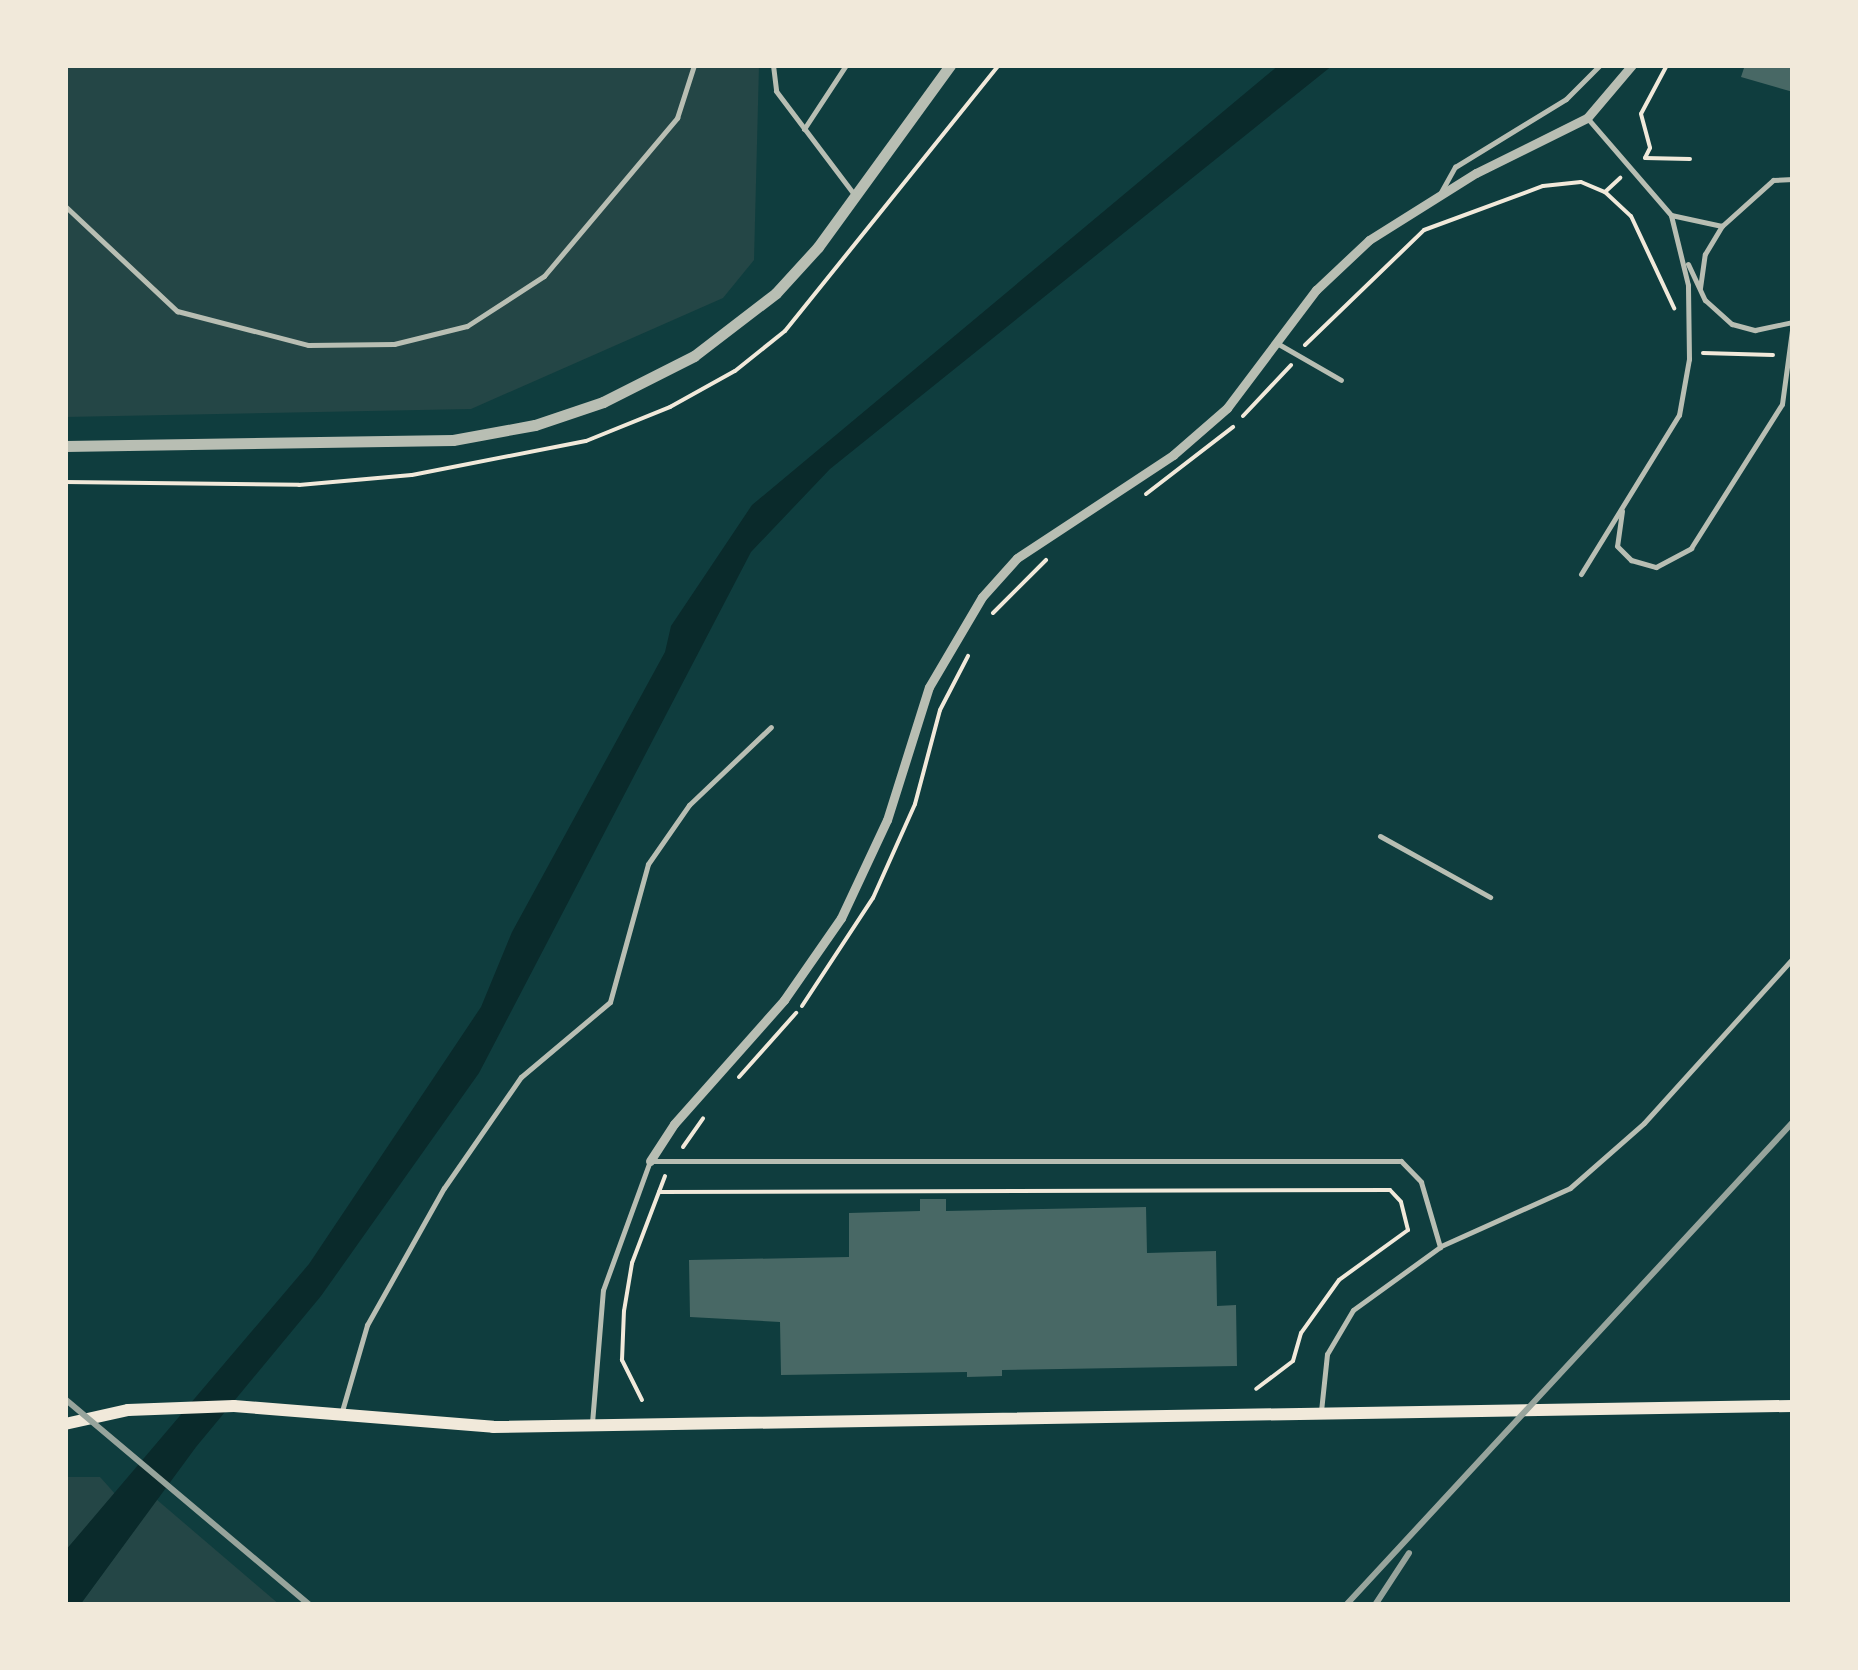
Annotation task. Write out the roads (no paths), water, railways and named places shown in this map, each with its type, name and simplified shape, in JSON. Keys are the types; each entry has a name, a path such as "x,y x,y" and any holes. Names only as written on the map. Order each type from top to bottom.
{"main road":[{"path":"65,1424 155,1408 234,1406 493,1428 1793,1406"}],"street":[{"path":"65,446 433,441 574,414 650,381 737,326 818,247 950,65"},
{"path":"650,1161 674,1124 784,1000 841,918 888,820 928,686 982,596 1017,558 1173,455 1227,408 1316,290 1370,240 1437,198 1587,118 1632,65"}],"lane":[{"path":"65,206 177,310 308,345 394,344 467,326 544,276 677,118 694,65"},
{"path":"773,65 776,90 856,196"},
{"path":"804,128 846,65"},
{"path":"1437,198 1456,167 1566,98 1600,65"},
{"path":"1587,118 1671,215 1684,257 1720,315 1744,329 1793,322 1782,404 1691,548 1656,566 1622,555 1616,536 1624,504"},
{"path":"1700,288 1705,254 1722,226 1773,180 1793,179"},
{"path":"1671,215 1722,226"},
{"path":"1582,574 1679,415 1687,387 1684,257"},
{"path":"1275,342 1341,380"},
{"path":"342,1414 366,1325 444,1188 521,1077 610,1002 648,864 689,805 771,727"},
{"path":"1380,836 1490,897"},
{"path":"1321,1414 1326,1354 1353,1310 1440,1246 1570,1188 1644,1123 1793,958"},
{"path":"592,1426 603,1290 650,1161 1401,1161 1421,1182 1440,1246"}],"railway":[{"path":"1346,1605 1793,1122"},
{"path":"65,1399 310,1605"},
{"path":"1375,1605 1409,1553"}]}
